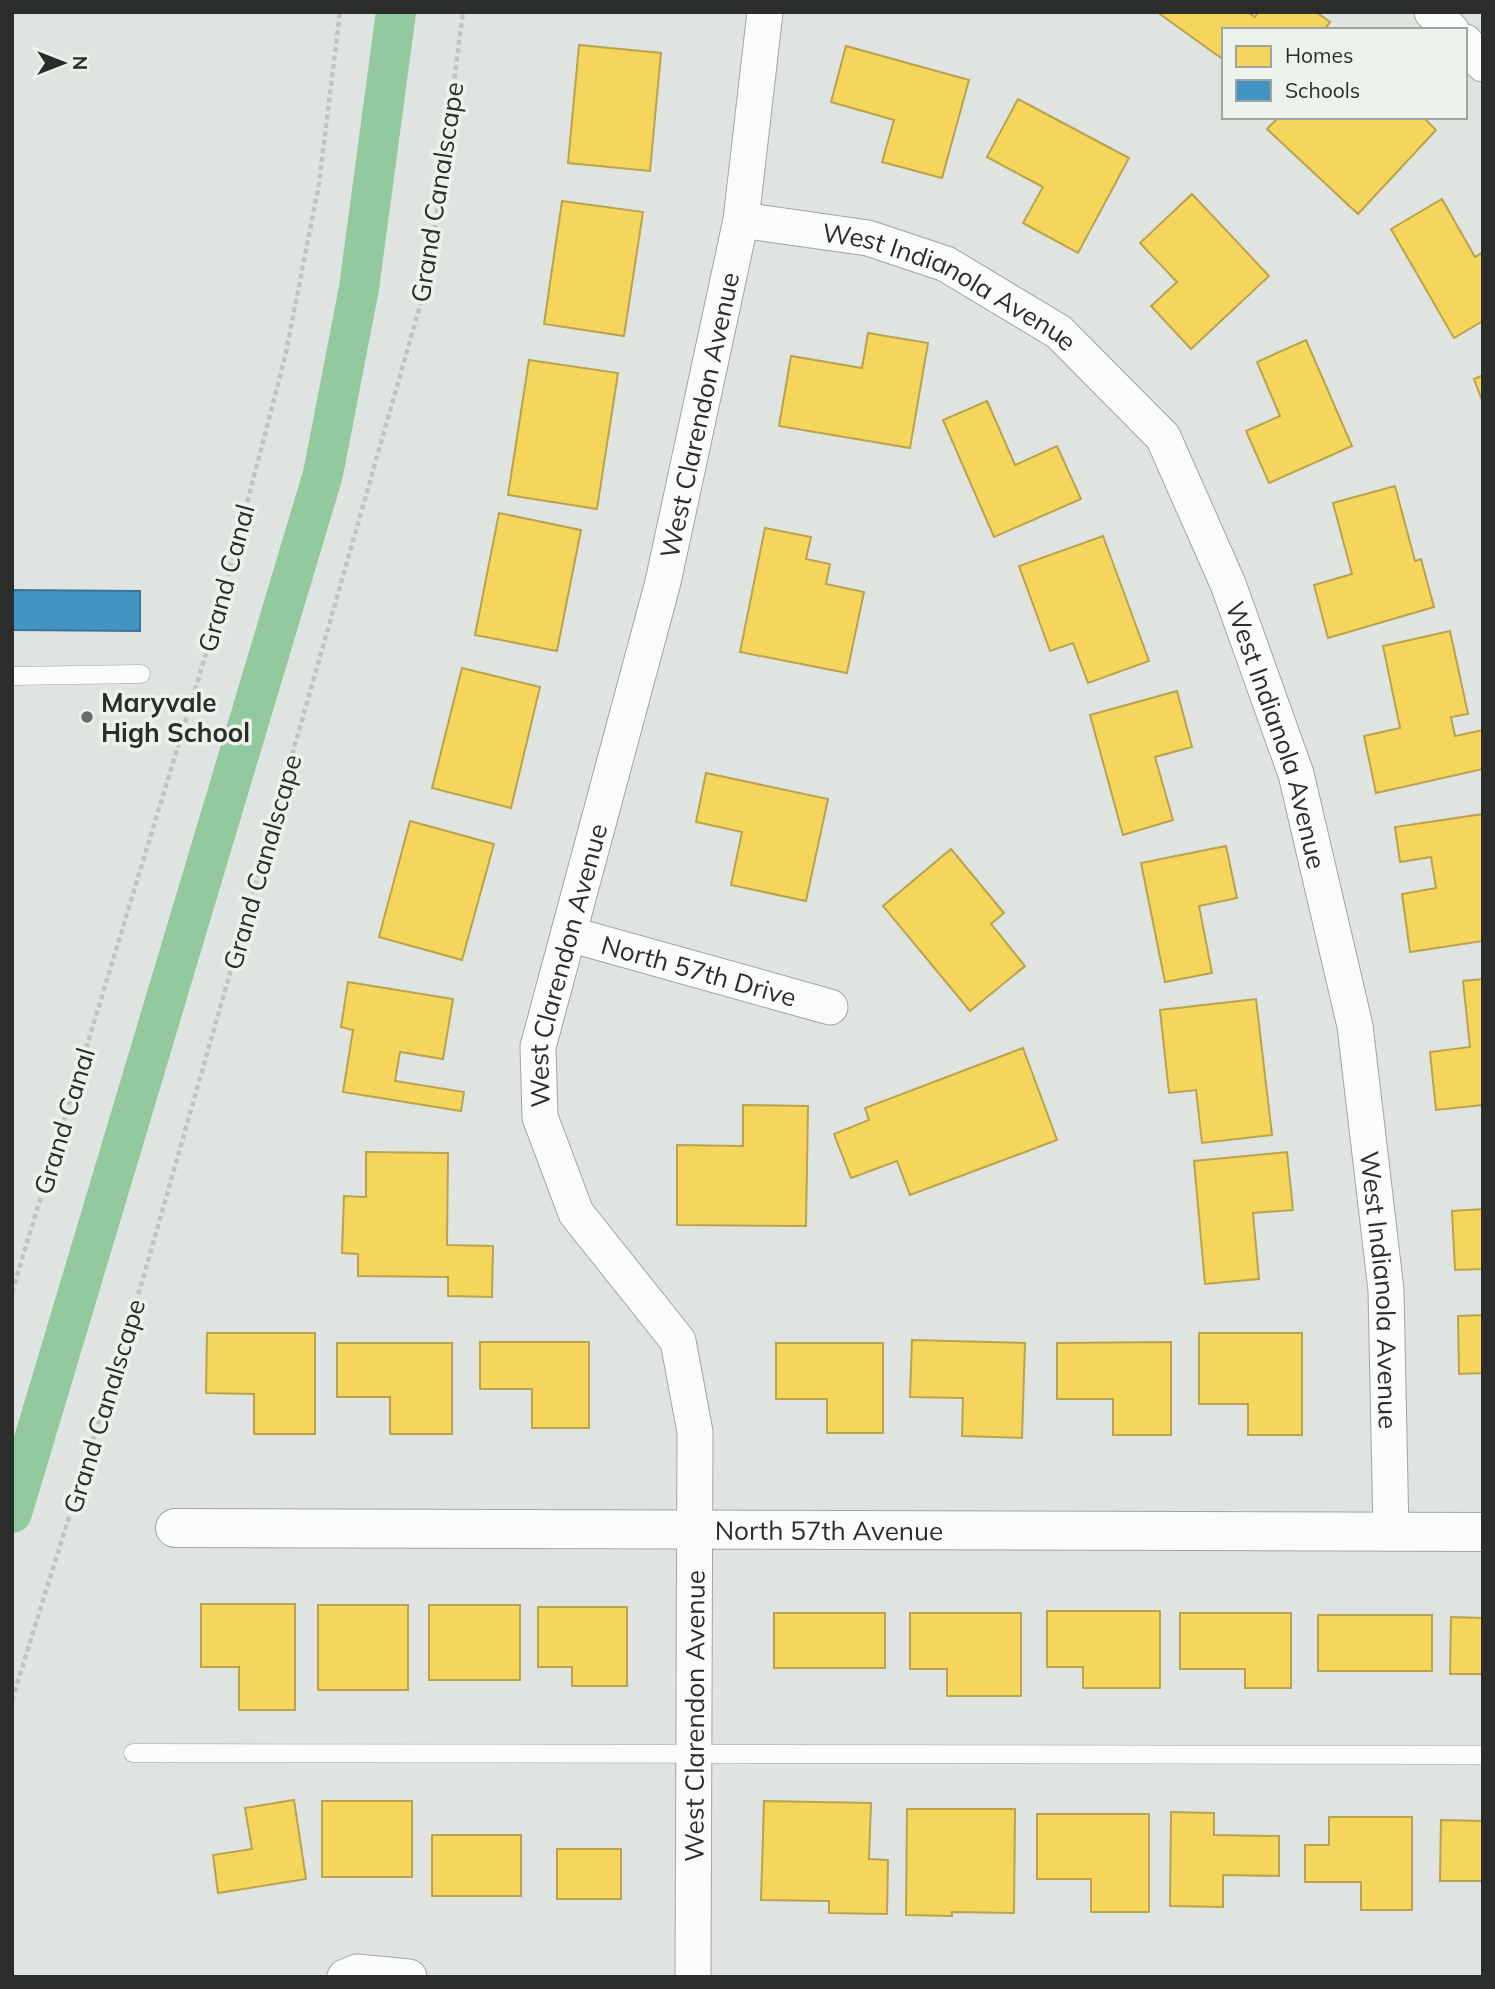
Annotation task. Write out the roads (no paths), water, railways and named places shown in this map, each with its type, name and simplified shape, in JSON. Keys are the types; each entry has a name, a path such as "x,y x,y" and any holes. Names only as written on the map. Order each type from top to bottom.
{"street":[{"name":"West Clarendon Avenue","path":"693,1977 695,1432 678,1341 576,1213 540,1117 538,1048 663,582 741,220 765,12"},
{"path":"1432,12 1449,28"},
{"path":"1467,44 1483,64"},
{"name":"West Indianola Avenue","path":"741,220 868,238 946,264 1059,332 1163,437 1228,584 1296,774 1355,1026 1386,1290 1391,1533"},
{"name":"North 57th Drive","path":"569,934 830,1007"},
{"name":"North 57th Avenue","path":"175,1528 1483,1532"},
{"path":"345,1977 357,1972 409,1977"}],"lane":[{"path":"12,676 141,674"},
{"path":"133,1753 1483,1755"}],"waterway":[{"path":"12,1513 323,474 359,288 396,12"}],"place":[{"name":"Maryvale High School","path":"87,717"}]}
